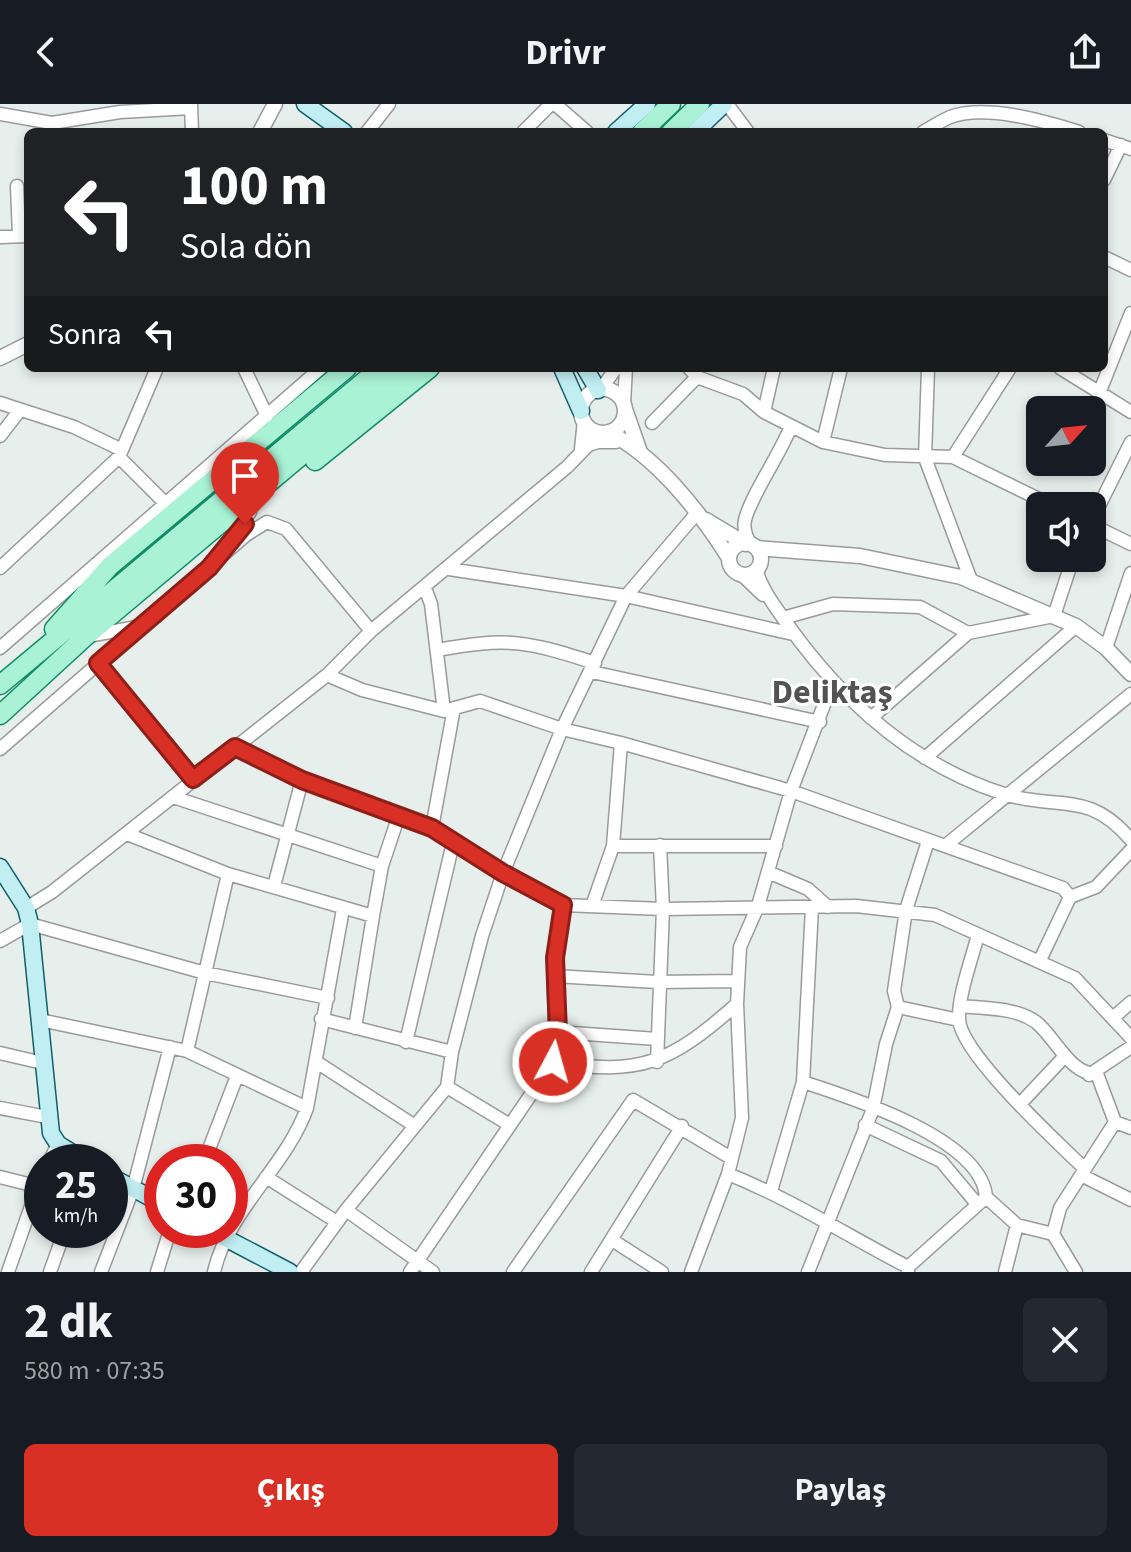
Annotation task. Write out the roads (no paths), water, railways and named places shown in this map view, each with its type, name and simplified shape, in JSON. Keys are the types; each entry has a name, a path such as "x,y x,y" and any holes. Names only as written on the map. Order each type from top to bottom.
{"main road":[{"path":"305,104 338,128"},
{"path":"620,128 647,104"},
{"path":"646,128 671,104"},
{"path":"675,128 700,104"},
{"path":"699,128 726,104"},
{"path":"30,658 110,566 342,372"},
{"path":"0,685 256,475 375,372"},
{"path":"0,715 85,637 401,372"},
{"path":"85,637 120,619 425,372"},
{"path":"564,372 582,416"},
{"path":"588,372 600,389"},
{"path":"0,868 28,916 47,1117 58,1144"},
{"path":"128,1186 144,1195"},
{"path":"243,1248 290,1272"}],"street":[{"path":"262,128 275,104"},
{"path":"370,128 389,104"},
{"path":"527,128 553,104 582,128"},
{"path":"726,104 745,128"},
{"path":"944,104 952,116"},
{"path":"0,114 52,123 120,112 191,106 192,128"},
{"path":"931,128 952,116 976,109 1027,117 1065,128"},
{"path":"1108,174 1126,147"},
{"path":"0,237 24,236 17,186"},
{"path":"1108,259 1131,270"},
{"path":"1108,371 1131,313"},
{"path":"0,358 24,346"},
{"path":"1,564 120,453 155,372"},
{"path":"246,372 267,416"},
{"path":"0,648 316,372"},
{"path":"583,447 585,399 600,389 613,372"},
{"path":"0,941 52,892 327,675 371,631 449,569 567,467 583,447 620,424 626,372"},
{"path":"652,423 693,372 743,394 764,412 823,442 885,455 953,457 1026,493"},
{"path":"764,412 773,372"},
{"path":"823,442 840,372"},
{"path":"928,372 925,458 972,583"},
{"path":"953,457 1007,372"},
{"path":"1067,372 1131,412"},
{"path":"1100,391 1108,372"},
{"path":"600,389 615,392 624,406 633,445"},
{"path":"0,403 74,427 120,453 167,505"},
{"path":"0,436 20,410"},
{"path":"582,416 604,432 633,445 696,514 729,558 732,568 771,603 832,684 871,718 925,758 1005,795 1086,806 1110,816 1131,840"},
{"path":"771,603 757,570 760,556 745,535 746,515 781,453 791,426"},
{"path":"583,447 604,440 633,445"},
{"path":"1106,494 1131,442"},
{"path":"209,568 245,524 250,512"},
{"path":"696,514 751,545"},
{"path":"301,1272 346,1210 447,1087 452,1052 482,936 503,873 562,729 626,596 696,514"},
{"path":"0,749 209,568 267,522 286,529 371,631"},
{"path":"1106,531 1131,544"},
{"path":"729,558 733,549 751,545 860,556 948,572 1076,626 1106,648 1131,674"},
{"path":"741,574 757,570 797,550"},
{"path":"449,569 626,596 793,634"},
{"path":"1054,616 1068,572"},
{"path":"1106,648 1131,573"},
{"path":"425,588 431,604 449,710 432,828"},
{"path":"783,618 833,604 920,607 968,633"},
{"path":"871,718 968,633 1054,616"},
{"path":"85,637 142,625"},
{"path":"925,758 1076,626"},
{"path":"437,650 489,640 514,640 594,667 820,722"},
{"path":"98,663 193,779"},
{"path":"327,675 362,690 449,710 480,701 562,729 791,791 1063,888 1070,897"},
{"path":"691,1272 728,1174 742,1118 737,1004 740,947 758,906 791,791 832,684"},
{"path":"945,846 1131,694"},
{"path":"592,906 613,846 621,743"},
{"path":"235,747 302,780 432,828 503,873 563,905 663,909 828,907 906,910 935,915 1075,978 1131,1038"},
{"path":"274,886 302,780"},
{"path":"173,797 382,866"},
{"path":"355,1028 382,866 399,815"},
{"path":"127,834 228,874 373,916"},
{"path":"808,1272 829,1227 873,1109 886,1044 898,1007 894,991 906,910 928,841"},
{"path":"406,1042 453,843"},
{"path":"657,1062 657,982 663,909 660,845"},
{"path":"613,846 776,846"},
{"path":"1040,960 1070,897 1096,887 1131,850"},
{"path":"768,872 808,889 828,907"},
{"path":"187,1051 228,874"},
{"path":"410,1272 553,1062 558,1032 554,976 556,939 563,905"},
{"path":"771,1191 803,1082 812,907"},
{"path":"248,1205 300,1129 307,1108 318,1063 321,1019 328,998 343,909"},
{"path":"28,916 205,973 328,998"},
{"path":"978,935 960,1013 966,1039 1082,1172 1131,1200"},
{"path":"554,976 657,982 738,981"},
{"path":"1114,1017 1131,1002"},
{"path":"553,1062 599,1069 636,1068 657,1062 710,1028 737,1004"},
{"path":"898,1007 960,1013 1011,1011 1036,1023 1065,1056 1089,1075 1097,1074 1115,1122 1131,1128"},
{"path":"321,1019 452,1052"},
{"path":"40,1020 187,1051 307,1108"},
{"path":"558,1032 657,1039"},
{"path":"101,1272 133,1189 170,1047"},
{"path":"1089,1075 1131,1047"},
{"path":"0,1053 43,1063"},
{"path":"1020,1104 1065,1056"},
{"path":"318,1063 415,1126"},
{"path":"211,1144 237,1076"},
{"path":"728,1174 771,1191 908,1270 982,1200 985,1182 961,1154 916,1125 803,1082"},
{"path":"447,1087 510,1125"},
{"path":"513,1272 633,1100 682,1126 731,1158"},
{"path":"0,1108 47,1117"},
{"path":"1053,1234 1060,1208 1115,1122"},
{"path":"865,1125 941,1161 982,1200 1017,1225 1053,1234 1076,1272"},
{"path":"591,1272 682,1126"},
{"path":"0,1177 24,1179"},
{"path":"266,1177 337,1222"},
{"path":"346,1210 433,1272"},
{"path":"0,1270 7,1272 24,1224"},
{"path":"1005,1272 1017,1225"},
{"path":"612,1240 662,1272"},
{"path":"50,1272 59,1248"},
{"path":"157,1272 164,1248"},
{"path":"214,1272 223,1248"}],"district":[{"name":"Deliktaş","path":"832,692"}]}
